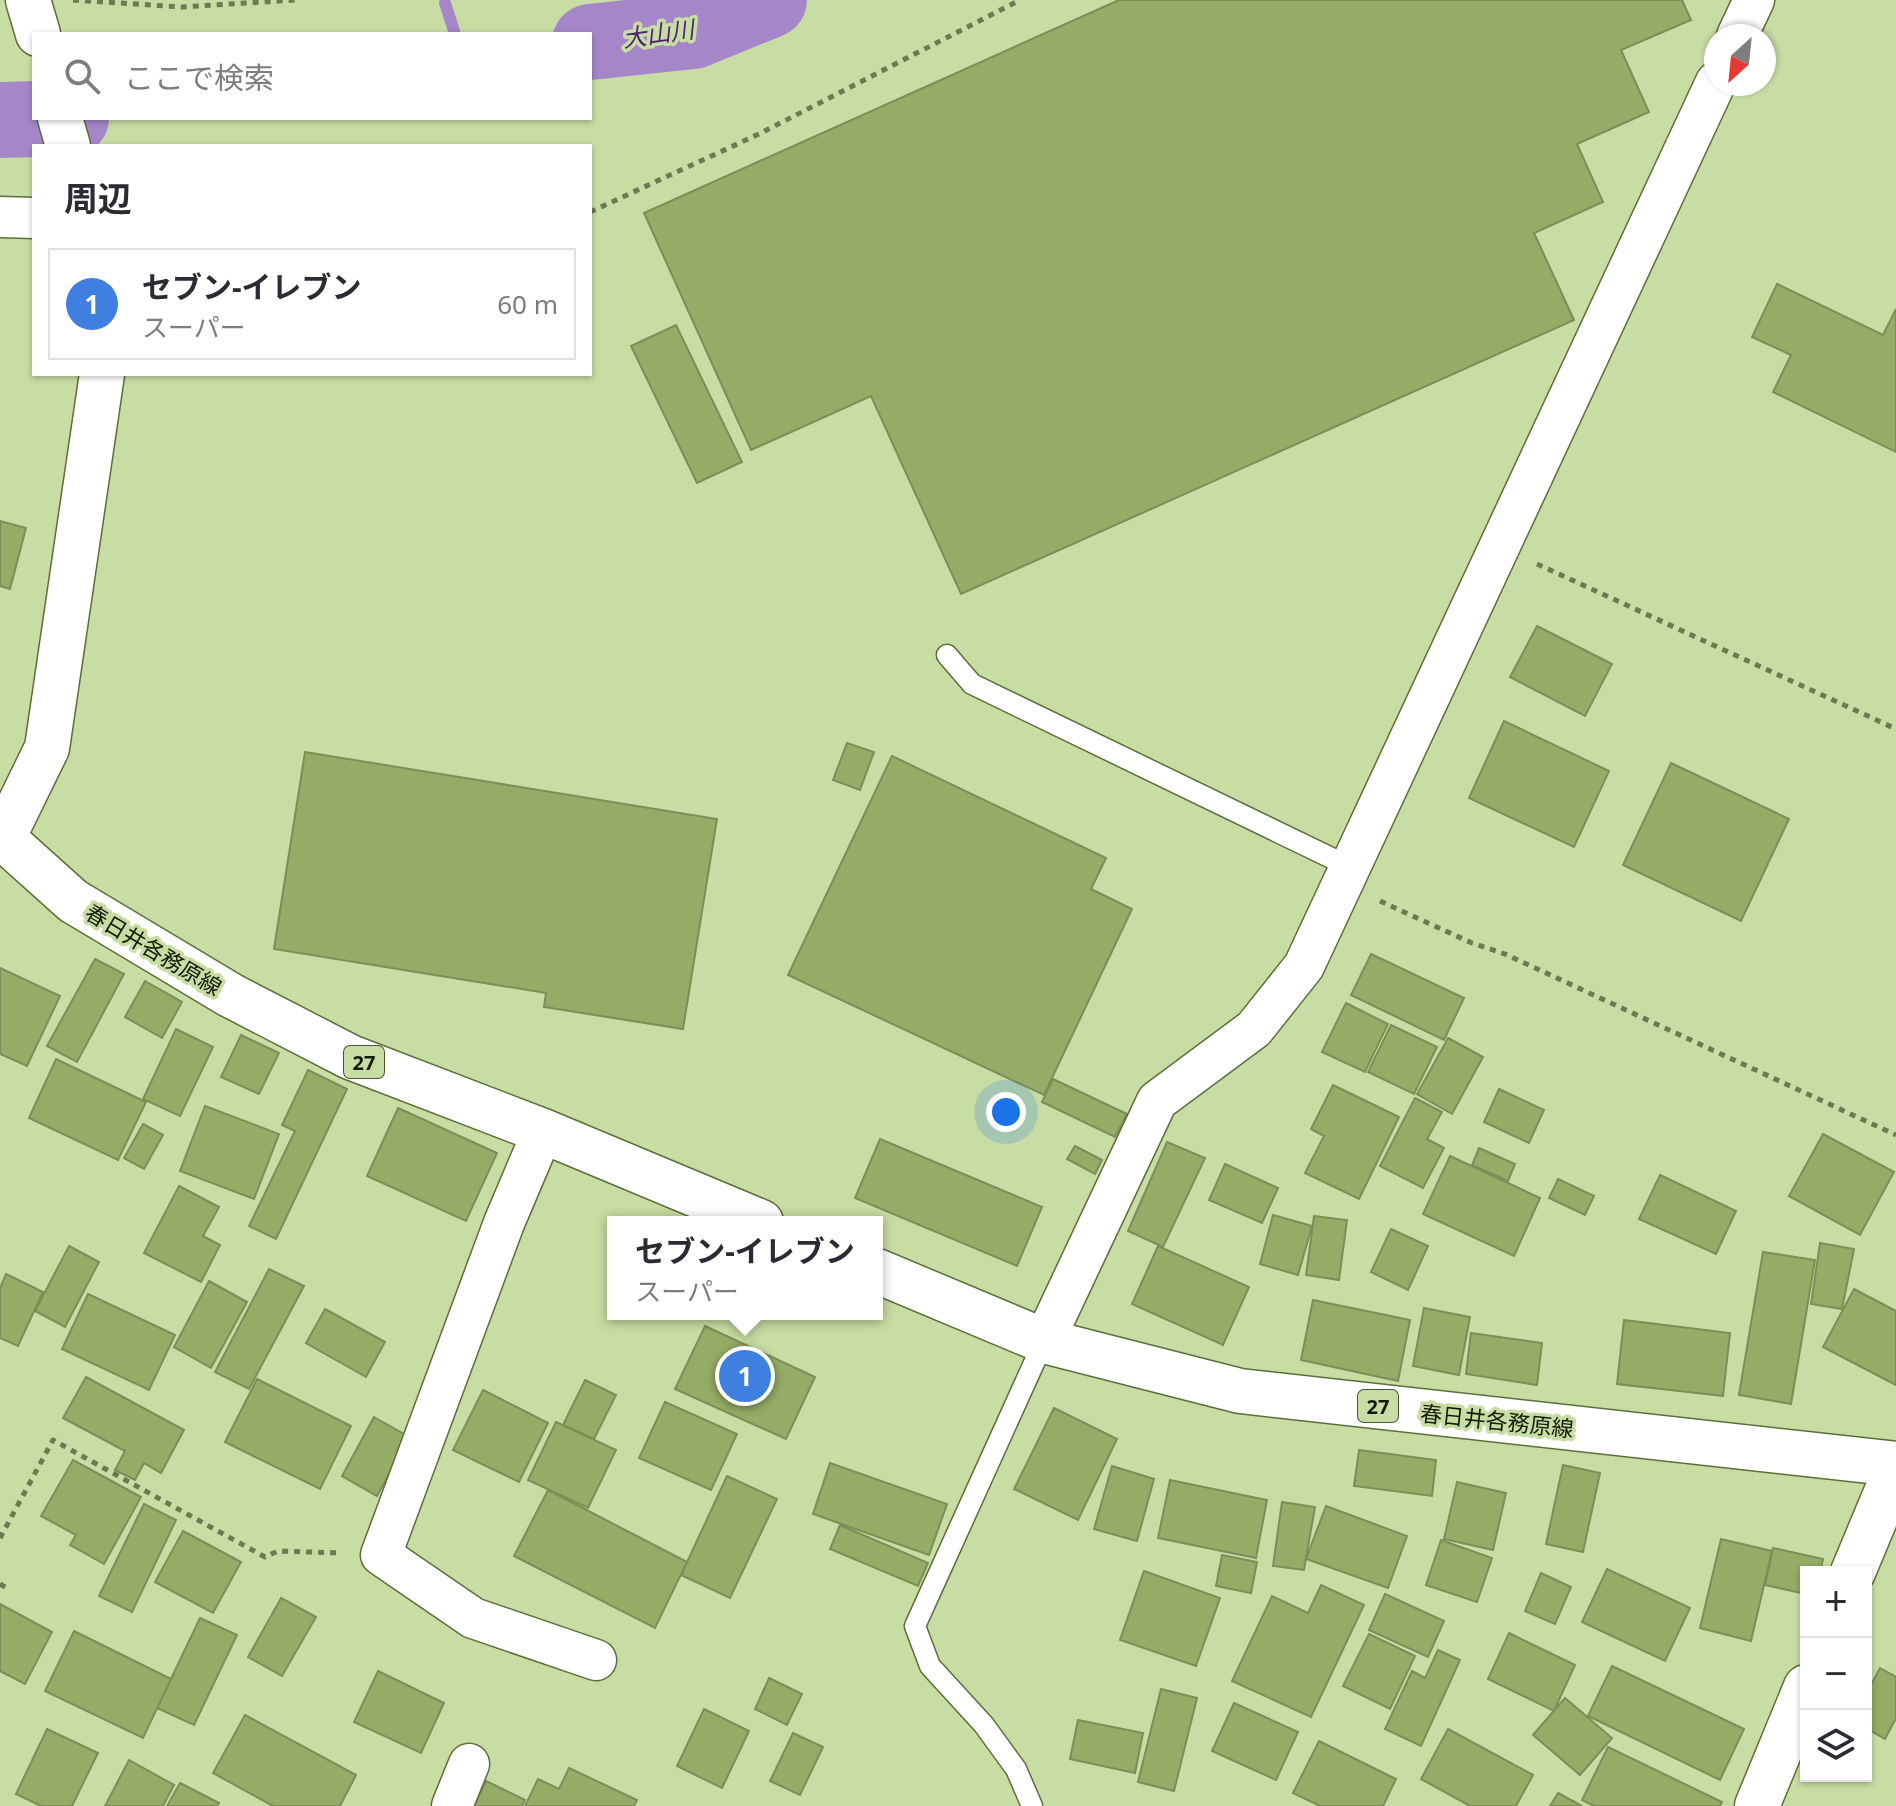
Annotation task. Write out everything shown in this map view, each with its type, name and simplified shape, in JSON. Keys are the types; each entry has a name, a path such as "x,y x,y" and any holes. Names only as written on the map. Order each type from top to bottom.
{"main road":[{"path":"28,0 37,32"},
{"path":"61,120 67,144"},
{"name":"春日井各務原線","path":"102,376 47,748 3,838 73,901 230,995 350,1057 543,1131 747,1216"},
{"name":"春日井各務原線","path":"883,1274 1044,1341 1240,1391 1896,1467"},
{"path":"1855,1566 1896,1467"},
{"path":"1757,1806 1800,1702"}],"street":[{"path":"1743,24 1754,0"},
{"path":"1044,1341 1157,1101 1254,1029 1304,966 1710,96"},
{"path":"0,217 32,218"},
{"path":"543,1131 504,1223 381,1555 473,1618 596,1660"},
{"path":"452,1806 469,1764"}],"lane":[{"path":"947,655 972,684 1346,875"},
{"path":"1032,1806 1016,1769 984,1725 930,1666 915,1626 1044,1341"}],"path":[{"path":"68,0 182,7 295,0"},
{"path":"592,211 759,134 1020,0"},
{"path":"1501,547 1896,729"},
{"path":"1346,875 1472,943 1505,954 1896,1135"},
{"path":"0,1538 53,1440 265,1557 278,1551 381,1555"},
{"path":"0,1584 7,1588"}],"building":[{"path":"1119,0 1682,0 1691,20 1621,50 1649,112 1577,144 1603,202 1534,233 1574,320 961,594 871,396 751,450 644,213"},
{"path":"1777,284 1883,335 1896,309 1896,452 1773,392 1791,355 1752,337"},
{"path":"676,325 742,462 697,483 631,346"},
{"path":"0,521 26,528 10,589 0,586"},
{"path":"1537,626 1612,664 1585,716 1510,677"},
{"path":"1504,721 1609,771 1574,847 1469,798"},
{"path":"847,743 874,752 860,790 833,780"},
{"path":"305,752 717,819 683,1029 544,1007 546,993 274,949"},
{"path":"892,756 1106,858 1091,889 1132,909 1044,1095 788,975"},
{"path":"1671,763 1789,819 1741,921 1623,865"},
{"path":"1371,954 1464,998 1444,1040 1351,995"},
{"path":"95,959 124,974 77,1062 47,1046"},
{"path":"0,968 60,996 27,1066 0,1054"},
{"path":"145,981 182,1002 162,1038 125,1017"},
{"path":"1346,1003 1388,1024 1365,1072 1322,1052"},
{"path":"1391,1025 1437,1047 1414,1094 1368,1072"},
{"path":"176,1029 213,1047 180,1116 143,1099"},
{"path":"241,1035 279,1053 259,1094 221,1077"},
{"path":"1448,1038 1483,1057 1452,1114 1417,1094"},
{"path":"56,1059 146,1102 118,1160 29,1118"},
{"path":"308,1070 347,1089 276,1239 249,1226 295,1131 282,1125"},
{"path":"1053,1079 1127,1114 1115,1137 1042,1102"},
{"path":"1333,1085 1399,1117 1359,1199 1305,1173 1324,1136 1311,1129"},
{"path":"1499,1089 1544,1110 1529,1143 1484,1122"},
{"path":"1415,1098 1442,1112 1427,1139 1444,1148 1423,1188 1380,1166"},
{"path":"205,1106 279,1134 254,1199 180,1171"},
{"path":"398,1108 497,1153 466,1221 367,1176"},
{"path":"143,1124 163,1135 144,1169 124,1158"},
{"path":"1823,1134 1894,1172 1860,1235 1789,1196"},
{"path":"880,1139 1042,1207 1017,1266 855,1198"},
{"path":"1167,1142 1205,1158 1163,1247 1128,1231"},
{"path":"1075,1146 1102,1160 1095,1174 1067,1159"},
{"path":"1479,1148 1515,1164 1508,1181 1472,1165"},
{"path":"1450,1156 1540,1198 1514,1256 1423,1214"},
{"path":"1225,1164 1278,1188 1262,1223 1209,1200"},
{"path":"1660,1175 1736,1211 1716,1254 1639,1219"},
{"path":"1558,1179 1594,1196 1585,1215 1549,1198"},
{"path":"179,1186 219,1207 203,1236 220,1245 201,1282 144,1253"},
{"path":"1273,1215 1312,1226 1298,1275 1260,1264"},
{"path":"1314,1216 1347,1220 1339,1280 1306,1275"},
{"path":"1391,1229 1428,1246 1408,1290 1371,1272"},
{"path":"1820,1243 1854,1249 1842,1309 1811,1304"},
{"path":"69,1246 99,1262 65,1327 35,1311"},
{"path":"1158,1246 1249,1287 1223,1345 1132,1304"},
{"path":"1763,1252 1815,1260 1791,1404 1739,1395"},
{"path":"269,1269 304,1286 249,1389 215,1372"},
{"path":"6,1274 43,1292 18,1346 0,1338 0,1288"},
{"path":"209,1281 247,1302 211,1368 174,1347"},
{"path":"1854,1289 1896,1311 1896,1385 1823,1347"},
{"path":"88,1294 175,1335 149,1390 62,1349"},
{"path":"1313,1300 1410,1320 1398,1381 1301,1360"},
{"path":"1424,1308 1470,1317 1459,1375 1413,1366"},
{"path":"325,1309 385,1342 366,1377 306,1343"},
{"path":"1624,1320 1730,1333 1723,1396 1617,1384"},
{"path":"705,1326 815,1377 786,1439 675,1389"},
{"path":"1471,1333 1542,1343 1537,1385 1466,1374"},
{"path":"86,1377 184,1430 161,1473 144,1463 135,1480 115,1470 125,1451 63,1418"},
{"path":"257,1379 351,1426 320,1489 225,1442"},
{"path":"585,1380 616,1395 594,1439 563,1425"},
{"path":"483,1390 548,1423 519,1482 453,1450"},
{"path":"665,1402 737,1434 711,1490 639,1458"},
{"path":"1054,1408 1117,1439 1078,1520 1014,1489"},
{"path":"374,1417 409,1437 377,1496 342,1476"},
{"path":"556,1422 616,1450 588,1508 528,1480"},
{"path":"1359,1450 1436,1460 1432,1496 1354,1486"},
{"path":"73,1460 141,1497 104,1564 70,1545 76,1535 41,1516"},
{"path":"830,1463 947,1504 929,1555 813,1514"},
{"path":"1563,1465 1600,1473 1583,1552 1546,1544"},
{"path":"1112,1466 1154,1479 1137,1541 1094,1529"},
{"path":"727,1476 777,1499 730,1598 681,1575"},
{"path":"1170,1480 1267,1500 1256,1558 1158,1538"},
{"path":"1457,1482 1506,1493 1493,1550 1444,1539"},
{"path":"548,1490 687,1562 655,1628 514,1556"},
{"path":"1282,1502 1315,1507 1304,1570 1273,1566"},
{"path":"144,1504 176,1520 132,1612 99,1596"},
{"path":"1326,1506 1407,1536 1388,1588 1306,1559"},
{"path":"840,1525 928,1563 918,1586 830,1549"},
{"path":"183,1531 241,1562 213,1613 155,1582"},
{"path":"1721,1539 1772,1551 1751,1641 1700,1628"},
{"path":"1441,1540 1492,1558 1477,1602 1426,1585"},
{"path":"1773,1548 1823,1559 1821,1566 1800,1566 1800,1593 1765,1585"},
{"path":"1222,1555 1257,1562 1251,1593 1216,1586"},
{"path":"1607,1569 1690,1608 1665,1661 1582,1622"},
{"path":"1144,1571 1220,1598 1196,1666 1120,1640"},
{"path":"1541,1573 1571,1587 1555,1624 1525,1611"},
{"path":"1321,1585 1364,1605 1311,1717 1232,1681 1272,1596 1308,1613"},
{"path":"1385,1594 1444,1621 1428,1657 1369,1630"},
{"path":"281,1598 316,1617 282,1676 248,1657"},
{"path":"0,1604 52,1632 25,1684 0,1671"},
{"path":"200,1618 237,1635 194,1725 157,1708"},
{"path":"74,1631 171,1679 143,1738 45,1691"},
{"path":"1509,1633 1575,1665 1554,1711 1488,1679"},
{"path":"1369,1634 1415,1656 1390,1709 1343,1686"},
{"path":"1438,1650 1460,1660 1421,1746 1385,1729 1412,1671 1425,1678"},
{"path":"1612,1666 1744,1729 1720,1780 1588,1716"},
{"path":"1880,1668 1896,1677 1896,1718 1885,1739 1872,1731 1872,1683"},
{"path":"378,1671 444,1703 421,1753 354,1722"},
{"path":"769,1678 802,1694 787,1725 755,1709"},
{"path":"1161,1689 1197,1698 1174,1791 1138,1782"},
{"path":"1565,1698 1612,1738 1580,1775 1533,1735"},
{"path":"1234,1703 1298,1732 1276,1780 1212,1751"},
{"path":"704,1709 749,1731 722,1788 677,1766"},
{"path":"245,1715 356,1775 340,1806 273,1806 213,1773"},
{"path":"1078,1720 1143,1733 1135,1773 1070,1759"},
{"path":"47,1729 98,1753 72,1806 41,1806 16,1794"},
{"path":"1448,1729 1533,1775 1516,1806 1470,1806 1421,1779"},
{"path":"793,1733 823,1747 800,1795 770,1781"},
{"path":"1319,1741 1396,1779 1383,1806 1320,1806 1293,1793"},
{"path":"1608,1747 1722,1802 1720,1806 1594,1806 1582,1800"},
{"path":"129,1760 174,1785 163,1806 105,1806"},
{"path":"569,1768 637,1800 634,1806 525,1806 538,1779 559,1789"},
{"path":"486,1781 525,1800 522,1806 474,1806"},
{"path":"180,1783 219,1803 217,1806 167,1806"},
{"path":"1558,1793 1582,1806 1550,1806"}],"waterway":[{"name":"大山川","path":"592,42 693,31 769,0"},
{"path":"445,3 454,32"},
{"name":"大山川","path":"0,120 32,119"}],"place":[{"name":"セブン-イレブン","path":"745,1376"}]}
